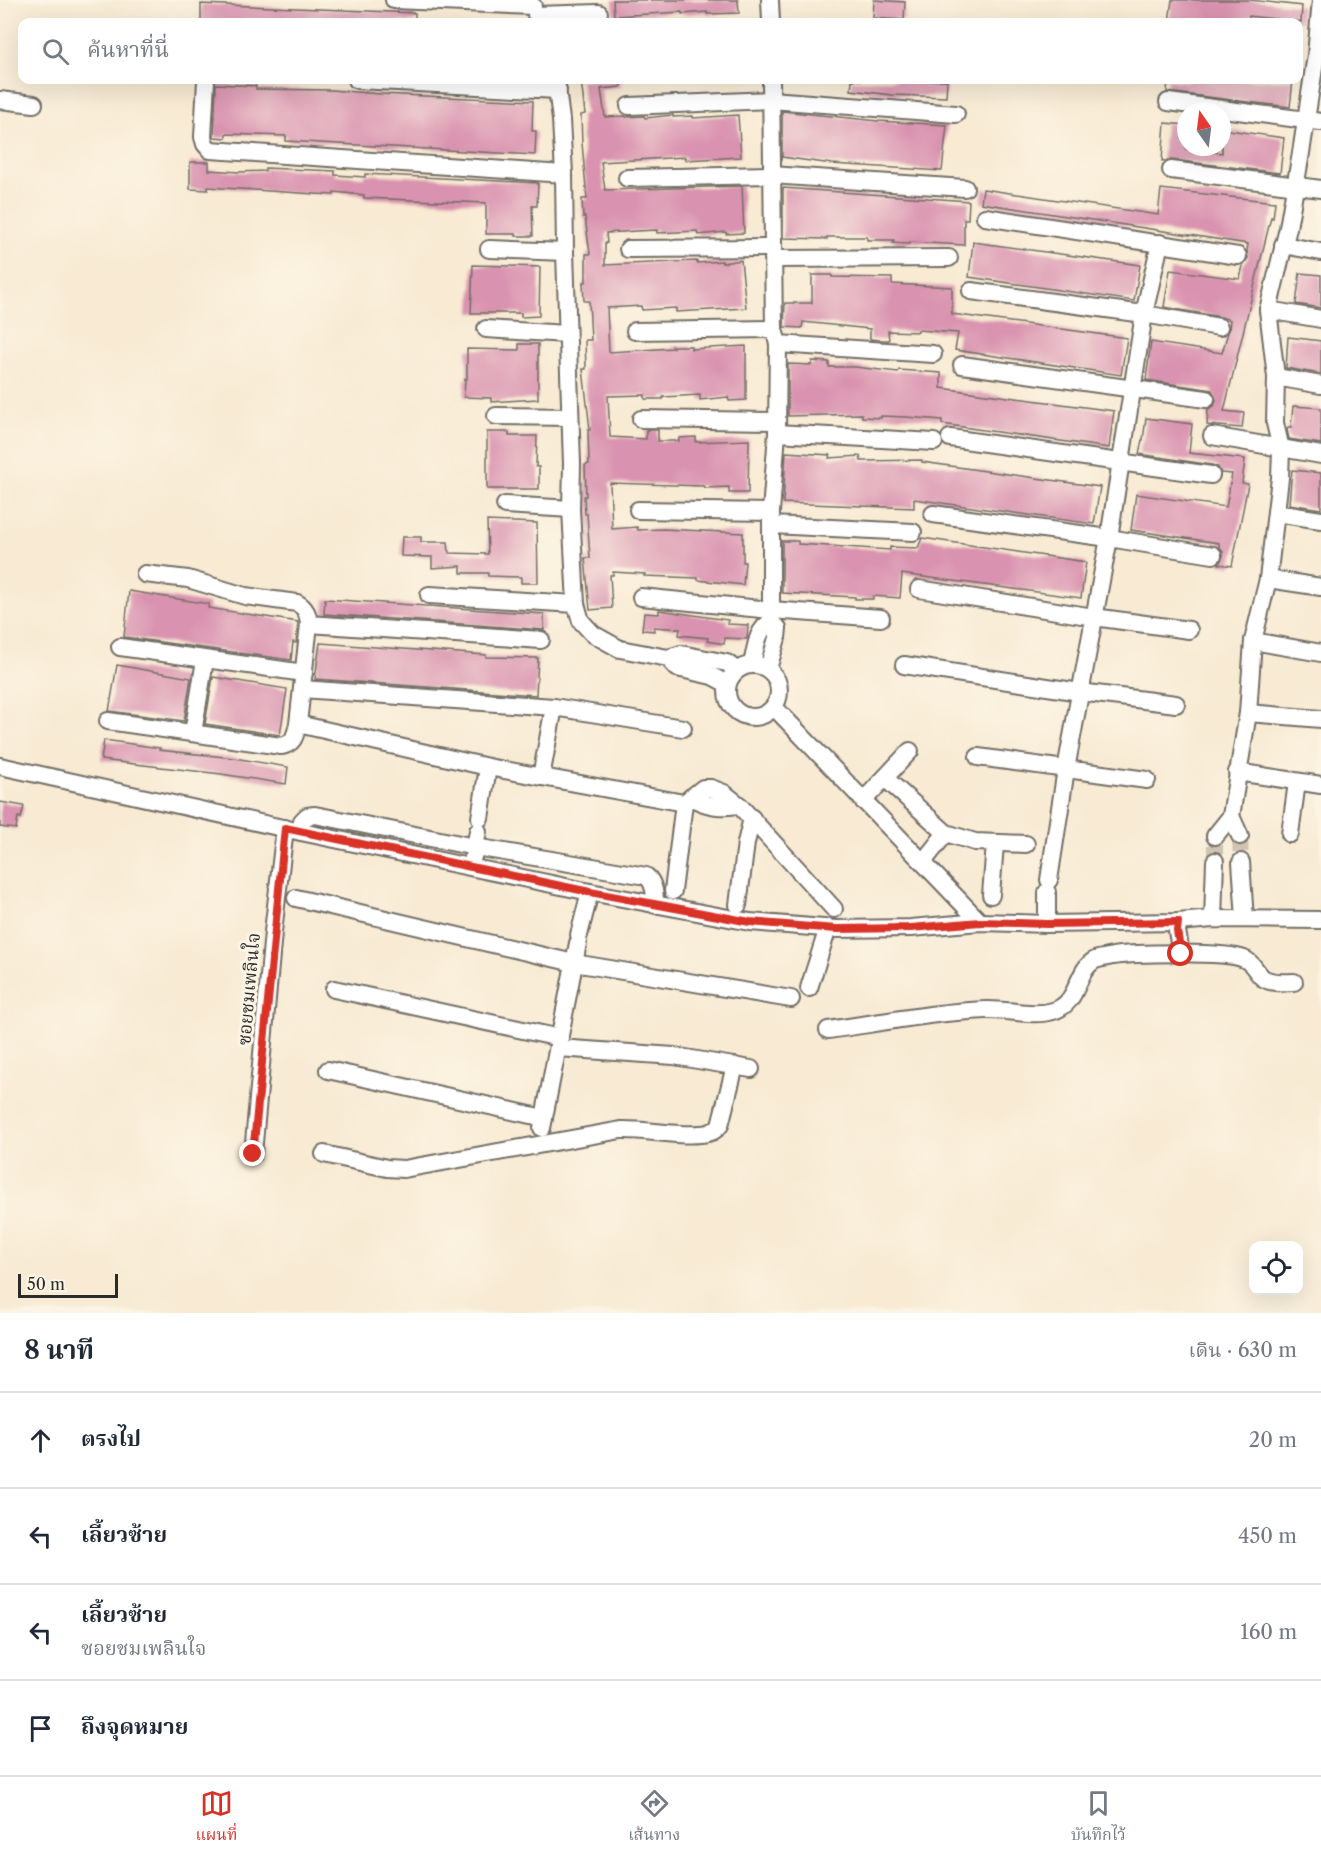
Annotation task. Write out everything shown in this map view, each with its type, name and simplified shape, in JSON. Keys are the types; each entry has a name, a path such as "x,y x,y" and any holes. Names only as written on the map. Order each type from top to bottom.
{"street":[{"path":"394,0 534,11 598,13"},
{"path":"770,0 771,18"},
{"path":"1215,836 1231,816 1248,713 1253,641 1268,579 1281,449 1275,423 1276,377 1268,310 1313,121 1321,0"},
{"path":"1303,54 1318,56"},
{"path":"206,84 203,136 210,150 564,174"},
{"path":"517,84 557,85 564,174 572,464 571,509 576,604 581,621 604,642 620,649 668,658 681,654 752,668 774,675 780,691 774,707 759,716 750,717 741,714 729,702 726,693 727,684"},
{"path":"727,684 752,668 759,635 771,616 771,519 777,427 771,84"},
{"path":"0,100 34,104"},
{"path":"629,106 771,100 956,114"},
{"path":"1168,102 1313,121"},
{"path":"1171,170 1321,189"},
{"path":"627,178 771,175 965,188"},
{"path":"985,217 1238,256"},
{"path":"1047,924 1048,886 1066,769 1109,538 1144,314 1160,243"},
{"path":"1283,245 1321,252"},
{"path":"489,249 565,252"},
{"path":"628,249 949,258"},
{"path":"971,291 1144,314 1219,327"},
{"path":"1268,310 1321,319"},
{"path":"486,329 567,334"},
{"path":"635,331 776,337 933,354"},
{"path":"962,365 1206,399"},
{"path":"1276,377 1321,385"},
{"path":"495,416 569,417"},
{"path":"641,419 942,440 1211,475"},
{"path":"1212,435 1321,455"},
{"path":"506,506 571,509"},
{"path":"638,510 913,532"},
{"path":"1276,513 1321,520"},
{"path":"933,514 1213,555"},
{"path":"108,721 281,746 291,743 298,724 309,624 304,607 297,603 245,596 188,579 145,574"},
{"path":"1268,579 1321,587"},
{"path":"919,589 1095,618 1189,630"},
{"path":"429,595 576,604"},
{"path":"641,597 771,616 881,618"},
{"path":"309,624 541,640"},
{"path":"1253,641 1321,653"},
{"path":"120,647 205,660 303,681 554,707 683,728"},
{"path":"668,658 677,668 712,676 727,684"},
{"path":"193,733 205,660"},
{"path":"904,665 1176,704"},
{"path":"541,777 554,707"},
{"path":"774,707 980,922"},
{"path":"1248,713 1321,719"},
{"path":"298,724 541,777 687,800"},
{"path":"863,801 910,751"},
{"path":"978,757 1147,780"},
{"path":"0,766 472,867 588,899 655,905 826,934 980,922 1047,924 1179,938 1243,958 1253,965 1262,978 1294,982"},
{"path":"472,867 488,766"},
{"path":"1237,772 1321,785"},
{"path":"886,779 946,833 975,842 1026,844"},
{"path":"1290,834 1297,782"},
{"path":"673,891 687,800 698,790 711,788 724,793 739,805 834,909"},
{"path":"293,830 307,816 315,815 478,832 646,876 653,885 655,905"},
{"path":"1231,816 1240,836"},
{"path":"738,905 746,843 752,818"},
{"name":"ซอยชมเพลินใจ","path":"253,1154 272,944 293,830"},
{"path":"922,862 946,833"},
{"path":"991,895 995,844"},
{"path":"1213,919 1215,861"},
{"path":"1241,861 1245,919"},
{"path":"296,897 574,963 791,999"},
{"path":"539,1143 588,899"},
{"path":"828,1030 979,1010 1044,1013 1069,1003 1088,966 1096,959 1179,938 1213,919 1321,920"},
{"path":"809,988 826,934"},
{"path":"324,1154 387,1168 404,1169 621,1130 707,1133 716,1130 720,1125 743,1067 674,1056 559,1043 334,989"},
{"path":"328,1070 544,1118"}],"building":[{"path":"613,0 738,0 739,13 682,14 682,12 614,16"},
{"path":"874,0 905,2 904,18 873,18"},
{"path":"1172,0 1250,0 1302,6 1301,18 1249,16 1249,18 1170,18"},
{"path":"201,4 415,13 415,18 201,18"},
{"path":"216,84 256,86 256,89 331,90 533,101 532,131 536,131 535,155 286,141 286,136 226,134 226,138 214,137"},
{"path":"581,84 621,84 621,87 601,89 605,117 644,116 645,118 673,115 673,117 693,116 693,118 738,115 741,157 685,160 685,157 601,162 605,190 742,186 744,233 698,235 697,231 657,233 657,230 606,233 605,265 697,261 697,263 722,261 722,263 741,260 746,308 676,312 676,308 642,310 641,306 607,308 609,352 673,348 672,346 691,346 691,349 746,346 746,400 729,401 728,397 700,400 700,395 663,397 663,399 645,399 645,395 608,396 610,437 646,439 646,430 658,430 658,441 679,441 679,438 696,437 696,442 749,440 748,493 729,493 729,487 705,488 704,486 610,483 612,529 637,527 638,530 743,533 743,562 745,562 743,585 698,580 698,578 644,576 645,574 613,572 613,575 610,575 612,608 590,610 585,558 590,558 584,496 586,496 585,465 589,464 588,430 590,430 583,369 586,369 585,340 591,340 589,301 584,301 583,282 586,282 586,254 590,254 582,199 587,199 581,115 585,114"},
{"path":"852,84 947,84 946,97 892,95 851,90"},
{"path":"1168,84 1293,84 1290,107 1167,92"},
{"path":"782,111 878,121 947,125 942,171 832,164 782,157"},
{"path":"1165,123 1177,124 1177,156 1231,156 1231,130 1284,138 1280,173 1172,160 1162,161"},
{"path":"190,162 209,162 209,170 239,172 265,171 265,168 335,171 335,175 365,177 365,174 538,183 537,206 532,206 533,236 486,234 486,203 364,198 364,195 334,192 334,195 208,187 208,190 190,189"},
{"path":"783,188 969,201 968,219 964,219 964,245 893,243 894,240 867,240 867,237 783,238"},
{"path":"983,189 1158,215 1161,189 1275,202 1273,218 1271,217 1224,411 1244,413 1242,428 1207,425 1208,409 1214,406 1216,400 1212,390 1146,380 1151,342 1222,353 1229,329 1230,320 1164,307 1170,270 1240,279 1243,265 1248,258 1248,244 981,203"},
{"path":"973,242 1140,265 1134,301 969,277"},
{"path":"473,265 540,267 539,316 521,317 521,313 471,313"},
{"path":"1300,273 1321,275 1321,308 1296,304"},
{"path":"812,275 892,278 892,284 952,287 952,314 1127,338 1121,375 955,350 958,333 918,330 918,332 888,331 889,340 880,340 870,339 870,329 803,322 802,328 784,327 785,303 812,303"},
{"path":"1288,337 1321,341 1321,374 1286,368"},
{"path":"519,344 538,344 538,399 491,402 491,398 464,397 465,379 467,379 467,349 519,350"},
{"path":"812,361 829,362 829,367 941,373 941,388 1114,411 1109,448 942,424 942,420 862,417 862,414 788,416 788,364 812,365"},
{"path":"1293,406 1321,408 1321,444 1289,439 1287,430 1291,427"},
{"path":"1146,418 1192,424 1189,453 1245,459 1242,483 1248,484 1232,566 1219,564 1223,551 1219,543 1131,530 1136,494 1226,507 1232,474 1221,473 1218,467 1212,465 1139,454"},
{"path":"487,432 509,432 509,436 537,436 536,467 539,467 539,489 487,489"},
{"path":"786,452 830,455 829,458 860,456 861,461 922,460 922,462 1100,487 1094,524 914,499 914,508 783,503"},
{"path":"1292,470 1321,473 1321,509 1289,504"},
{"path":"487,521 537,523 538,583 521,583 521,577 461,573 461,566 432,568 432,557 401,556 402,537 421,537 421,542 448,542 449,553 488,554"},
{"path":"922,538 1086,562 1081,598 902,574 900,598 873,596 873,599 855,599 855,597 782,593 782,541 890,550 890,547 918,548"},
{"path":"129,591 209,604 208,608 298,622 296,643 293,642 291,660 124,637"},
{"path":"325,599 544,614 544,630 324,614"},
{"path":"659,610 728,620 727,624 748,625 747,639 725,638 724,644 707,641 708,638 679,635 680,629 654,627 654,631 642,630 644,613 659,614"},
{"path":"320,643 486,655 486,657 538,658 536,695 315,679"},
{"path":"117,665 191,678 184,721 109,711"},
{"path":"213,677 287,689 280,735 205,724"},
{"path":"104,740 160,748 159,750 234,758 288,767 286,784 101,760"},
{"path":"0,802 24,806 21,818 18,817 16,829 0,827"}],"tunnel":[{"path":"1215,836 1215,861"},
{"path":"1240,836 1241,862"}],"route":[{"path":"253,1154 285,828 590,892 750,922 836,929 911,928 980,922 1047,924 1178,922 1177,931 1181,954"}]}
